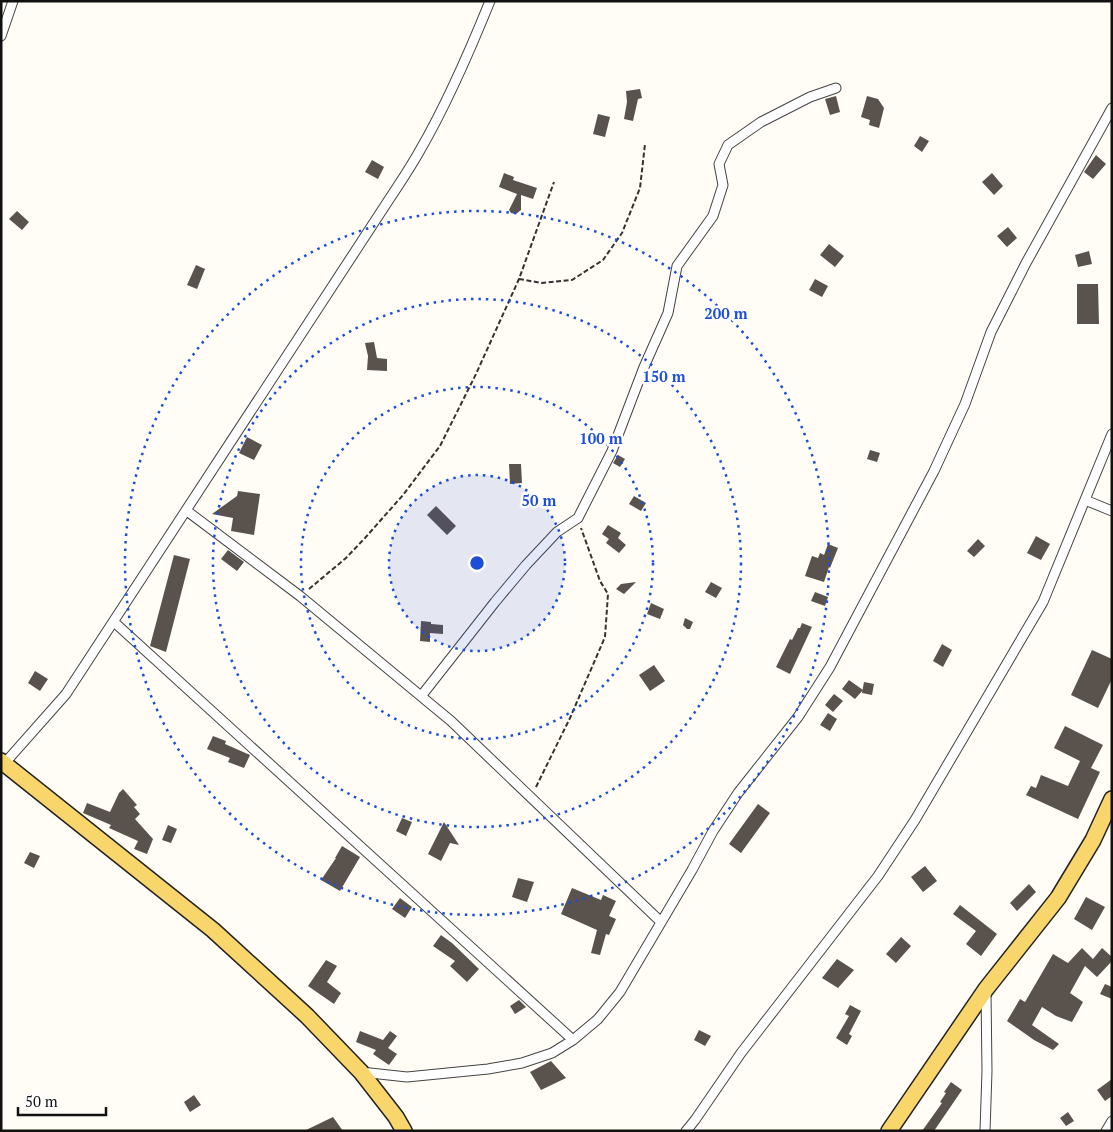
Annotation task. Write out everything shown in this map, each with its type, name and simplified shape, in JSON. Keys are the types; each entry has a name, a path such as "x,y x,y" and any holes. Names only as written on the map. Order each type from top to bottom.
{"main road":[{"path":"3,762 213,930 307,1016 361,1072 396,1117 404,1131"},
{"path":"888,1131 986,989 1058,898 1094,840 1112,798"}],"street":[{"path":"1,36 13,1"},
{"path":"3,762 66,694 187,512 232,438 419,153 471,49 490,1"},
{"path":"422,695 494,602 557,532 578,518 612,451 644,367 668,314 677,266 713,216 723,185 719,164 728,145 761,122 810,97 836,88"},
{"path":"361,1072 407,1077 522,1064 552,1053 573,1040 598,1019 620,992 718,823 738,793 798,717 830,667 934,471 965,404 991,332 1026,263 1112,108"},
{"path":"686,1131 742,1053 878,876 915,820 1043,602 1112,434"},
{"path":"1085,500 1112,511"},
{"path":"187,512 300,596 422,695 531,796 661,922"},
{"path":"114,622 573,1040"},
{"path":"985,1131 987,1071 986,989"},
{"path":"1106,1131 1112,1121"}],"path":[{"path":"519,278 542,284 572,280 603,260 622,233 640,188 644,144"},
{"path":"300,596 324,578 359,544 403,495 440,446 476,374 519,278 554,182"},
{"path":"531,796 570,718 605,637 608,594 600,581 578,518"}],"building":[{"path":"640,89 642,98 638,99 633,121 624,119 627,102 626,91"},
{"path":"836,96 840,112 830,115 825,99"},
{"path":"867,96 878,99 884,108 879,128 869,125 870,120 861,117"},
{"path":"598,114 610,117 605,137 593,134"},
{"path":"920,136 929,141 922,152 914,146"},
{"path":"1096,155 1106,164 1093,179 1084,172"},
{"path":"372,160 384,167 378,179 365,172"},
{"path":"504,173 514,177 513,180 537,188 533,199 521,195 521,210 516,214 511,213 509,210 517,194 499,187"},
{"path":"992,173 1003,186 994,195 982,182"},
{"path":"17,211 29,222 22,230 9,219"},
{"path":"1008,227 1017,238 1007,247 997,236"},
{"path":"829,244 844,256 835,267 820,255"},
{"path":"1089,251 1092,264 1078,267 1075,255"},
{"path":"196,265 205,269 197,289 187,285"},
{"path":"815,279 828,286 822,297 809,290"},
{"path":"1077,284 1098,284 1099,324 1077,324"},
{"path":"374,342 377,358 387,359 387,371 367,370 368,356 365,343"},
{"path":"247,437 262,445 254,460 239,453"},
{"path":"870,450 880,453 877,462 867,459"},
{"path":"618,455 625,459 620,467 613,463"},
{"path":"509,464 521,464 522,483 510,484"},
{"path":"238,491 260,494 254,535 231,531 233,518 212,514 237,496"},
{"path":"634,496 646,503 641,511 629,504"},
{"path":"436,506 456,526 447,535 427,515"},
{"path":"608,525 621,533 618,538 626,545 619,553 606,543 609,539 602,534"},
{"path":"1036,536 1050,544 1041,560 1027,553"},
{"path":"978,539 985,546 974,557 967,551"},
{"path":"828,544 838,548 824,582 805,576 812,556 818,558 820,553 824,555"},
{"path":"228,550 244,562 237,571 221,559"},
{"path":"174,555 190,559 166,652 150,646"},
{"path":"636,582 624,594 616,589 621,584"},
{"path":"711,582 722,588 716,598 705,592"},
{"path":"815,592 828,597 825,606 811,601"},
{"path":"651,603 664,609 660,619 647,614"},
{"path":"685,618 693,622 690,629 683,625"},
{"path":"421,621 443,625 443,634 430,633 430,642 420,641"},
{"path":"802,623 812,627 790,674 776,667 790,639 792,640"},
{"path":"942,644 952,650 943,667 933,661"},
{"path":"1092,650 1112,659 1112,679 1098,708 1071,695"},
{"path":"654,665 665,681 650,691 639,675"},
{"path":"35,671 48,679 40,691 28,683"},
{"path":"849,680 863,690 855,699 842,689"},
{"path":"864,682 874,684 872,695 862,693"},
{"path":"834,694 843,701 833,712 825,705"},
{"path":"828,713 837,719 830,731 820,725"},
{"path":"1065,726 1103,745 1091,768 1100,772 1078,819 1026,795 1031,786 1036,788 1041,775 1068,786 1080,761 1054,748"},
{"path":"213,736 226,741 225,744 250,755 244,768 228,762 230,758 207,749"},
{"path":"123,789 137,805 134,807 140,814 135,819 153,839 147,854 134,849 138,841 109,828 111,825 83,813 87,803 110,812 119,793"},
{"path":"758,804 770,813 741,853 729,844"},
{"path":"402,818 412,822 406,836 396,831"},
{"path":"444,822 459,845 450,843 441,861 428,854"},
{"path":"168,825 177,829 171,843 162,840"},
{"path":"342,846 360,857 340,891 321,880"},
{"path":"30,852 40,856 34,868 24,863"},
{"path":"925,866 937,881 923,892 911,877"},
{"path":"518,878 534,882 527,902 512,897"},
{"path":"1029,884 1036,892 1017,911 1010,903"},
{"path":"572,888 601,900 603,895 616,901 609,916 616,919 609,935 606,934 600,955 591,953 597,930 561,914"},
{"path":"1086,897 1105,907 1092,930 1074,919"},
{"path":"400,898 412,907 405,918 392,909"},
{"path":"960,905 997,934 981,956 966,944 976,931 953,914"},
{"path":"441,935 479,969 467,982 450,966 455,961 433,946"},
{"path":"901,937 911,946 896,963 886,954"},
{"path":"1082,948 1093,959 1102,948 1112,957 1112,961 1097,977 1085,966 1070,993 1083,1002 1072,1022 1056,1016 1042,1007 1032,1025 1059,1044 1053,1050 1034,1040 1007,1021 1020,999 1025,1002 1053,954 1068,963"},
{"path":"837,959 854,970 838,988 822,978"},
{"path":"326,960 337,966 327,982 341,993 334,1004 308,986"},
{"path":"1105,984 1112,987 1112,999 1100,994"},
{"path":"519,1000 526,1007 515,1014 510,1006"},
{"path":"850,1005 861,1011 849,1034 852,1036 847,1045 836,1038 849,1016 845,1014"},
{"path":"699,1030 711,1036 705,1046 694,1040"},
{"path":"360,1031 383,1040 390,1031 397,1036 388,1048 397,1054 389,1065 373,1054 376,1050 356,1042"},
{"path":"551,1061 566,1078 541,1090 530,1072"},
{"path":"1112,1079 1112,1096 1105,1101 1097,1090"},
{"path":"951,1082 962,1090 934,1131 922,1131 942,1103 940,1102 946,1093 944,1092"},
{"path":"194,1095 201,1105 190,1112 184,1102"},
{"path":"1068,1112 1074,1121 1066,1126 1060,1118"},
{"path":"333,1117 343,1131 304,1131"}]}
